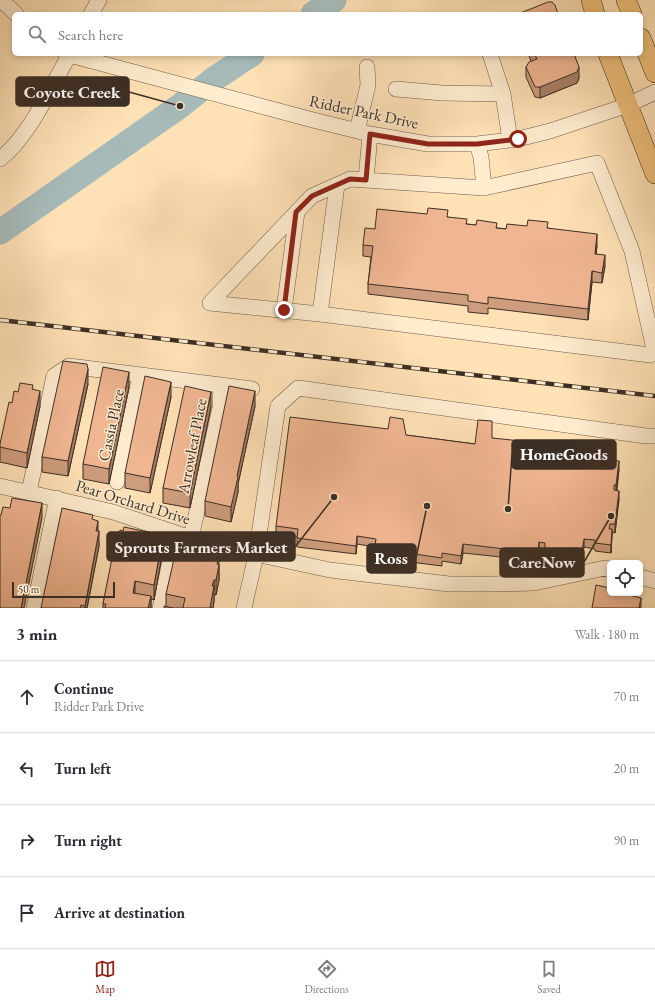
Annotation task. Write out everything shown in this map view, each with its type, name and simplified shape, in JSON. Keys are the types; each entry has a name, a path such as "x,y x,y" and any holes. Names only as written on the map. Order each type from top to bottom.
{"main road":[{"path":"591,0 594,12"},
{"path":"626,0 631,12"},
{"path":"643,43 655,73"},
{"path":"609,56 655,174"}],"street":[{"path":"1,0 14,12"},
{"path":"92,12 98,0"},
{"path":"0,159 8,153 34,119 67,56"},
{"name":"Ridder Park Drive","path":"72,56 313,120 363,132 428,144 477,144 510,140 550,131 628,104 655,92"},
{"path":"491,56 503,94 510,140"},
{"path":"366,180 363,132 368,85 367,67"},
{"path":"396,89 442,93 503,94"},
{"path":"477,144 481,157 484,188"},
{"path":"597,163 632,251 655,349 650,355 320,314 210,303 312,196 337,185 350,179 484,188 597,163"},
{"path":"320,314 337,185"},
{"path":"284,310 296,212"},
{"path":"29,492 54,376 69,366 252,389"},
{"name":"Cassia Place","path":"117,482 140,375"},
{"name":"Arrowleaf Place","path":"191,538 220,408 221,385"},
{"path":"244,608 256,555 278,406 298,388 655,436"},
{"name":"Pear Orchard Drive","path":"0,486 113,512 191,538 256,555 330,570 449,584 534,583 607,569"},
{"path":"34,608 57,498"},
{"path":"160,608 176,533"},
{"path":"643,578 655,581"}],"building":[{"path":"548,2 552,2 555,5 557,12 523,12"},
{"path":"536,56 575,56 579,67 577,72 540,87 535,87 526,67 529,62 537,59"},
{"path":"428,208 448,210 447,217 467,219 466,224 476,225 477,220 497,223 496,228 506,229 507,224 527,226 528,220 548,222 547,228 597,234 595,254 605,255 602,273 592,271 588,309 488,297 488,304 468,301 468,295 368,284 373,246 363,245 365,228 375,229 377,209 427,214"},
{"path":"63,361 87,364 88,369 68,461 42,457"},
{"path":"103,367 129,372 109,469 83,464"},
{"path":"145,376 171,382 150,478 125,473"},
{"path":"20,383 33,385 32,389 40,391 27,453 0,447 9,402 12,403 14,391 18,392"},
{"path":"185,386 211,392 190,493 163,488"},
{"path":"229,386 255,391 231,507 205,501"},
{"path":"290,417 388,429 390,417 403,419 406,435 475,444 478,420 492,421 492,438 550,444 549,453 619,461 616,485 614,485 614,490 619,491 615,524 610,524 609,529 612,529 611,545 595,543 595,540 584,539 582,551 573,550 573,552 545,549 545,543 539,542 538,553 463,544 461,556 442,553 442,558 394,551 395,547 375,545 376,539 357,536 356,546 297,538 298,529 276,526"},
{"path":"12,498 42,503 21,608 0,608 0,515 3,507 10,508"},
{"path":"62,508 93,515 92,519 98,521 96,531 99,531 85,606 81,605 80,608 41,608"},
{"path":"124,527 163,535 154,585 135,581 133,593 151,596 148,608 105,608 106,604 103,604 112,558 114,559 116,552 113,552 117,536 119,537 120,530 123,531"},
{"path":"177,546 216,553 215,557 219,557 216,580 214,580 212,586 214,586 210,608 183,608 185,598 166,594"},
{"path":"596,585 607,587 607,596 633,596 641,598 639,608 592,608"}],"waterway":[{"path":"316,12 334,0"},
{"path":"0,232 180,106 214,79 249,56"}],"railway":[{"path":"0,320 655,396"}],"place":[{"name":"Coyote Creek","path":"180,106"},
{"name":"Sprouts Farmers Market","path":"334,497"},
{"name":"Ross","path":"427,506"},
{"name":"HomeGoods","path":"508,509"},
{"name":"CareNow","path":"611,516"}],"route":[{"path":"284,310 296,212 312,196 350,179 366,180 370,134 428,144 477,144 518,139"}]}
